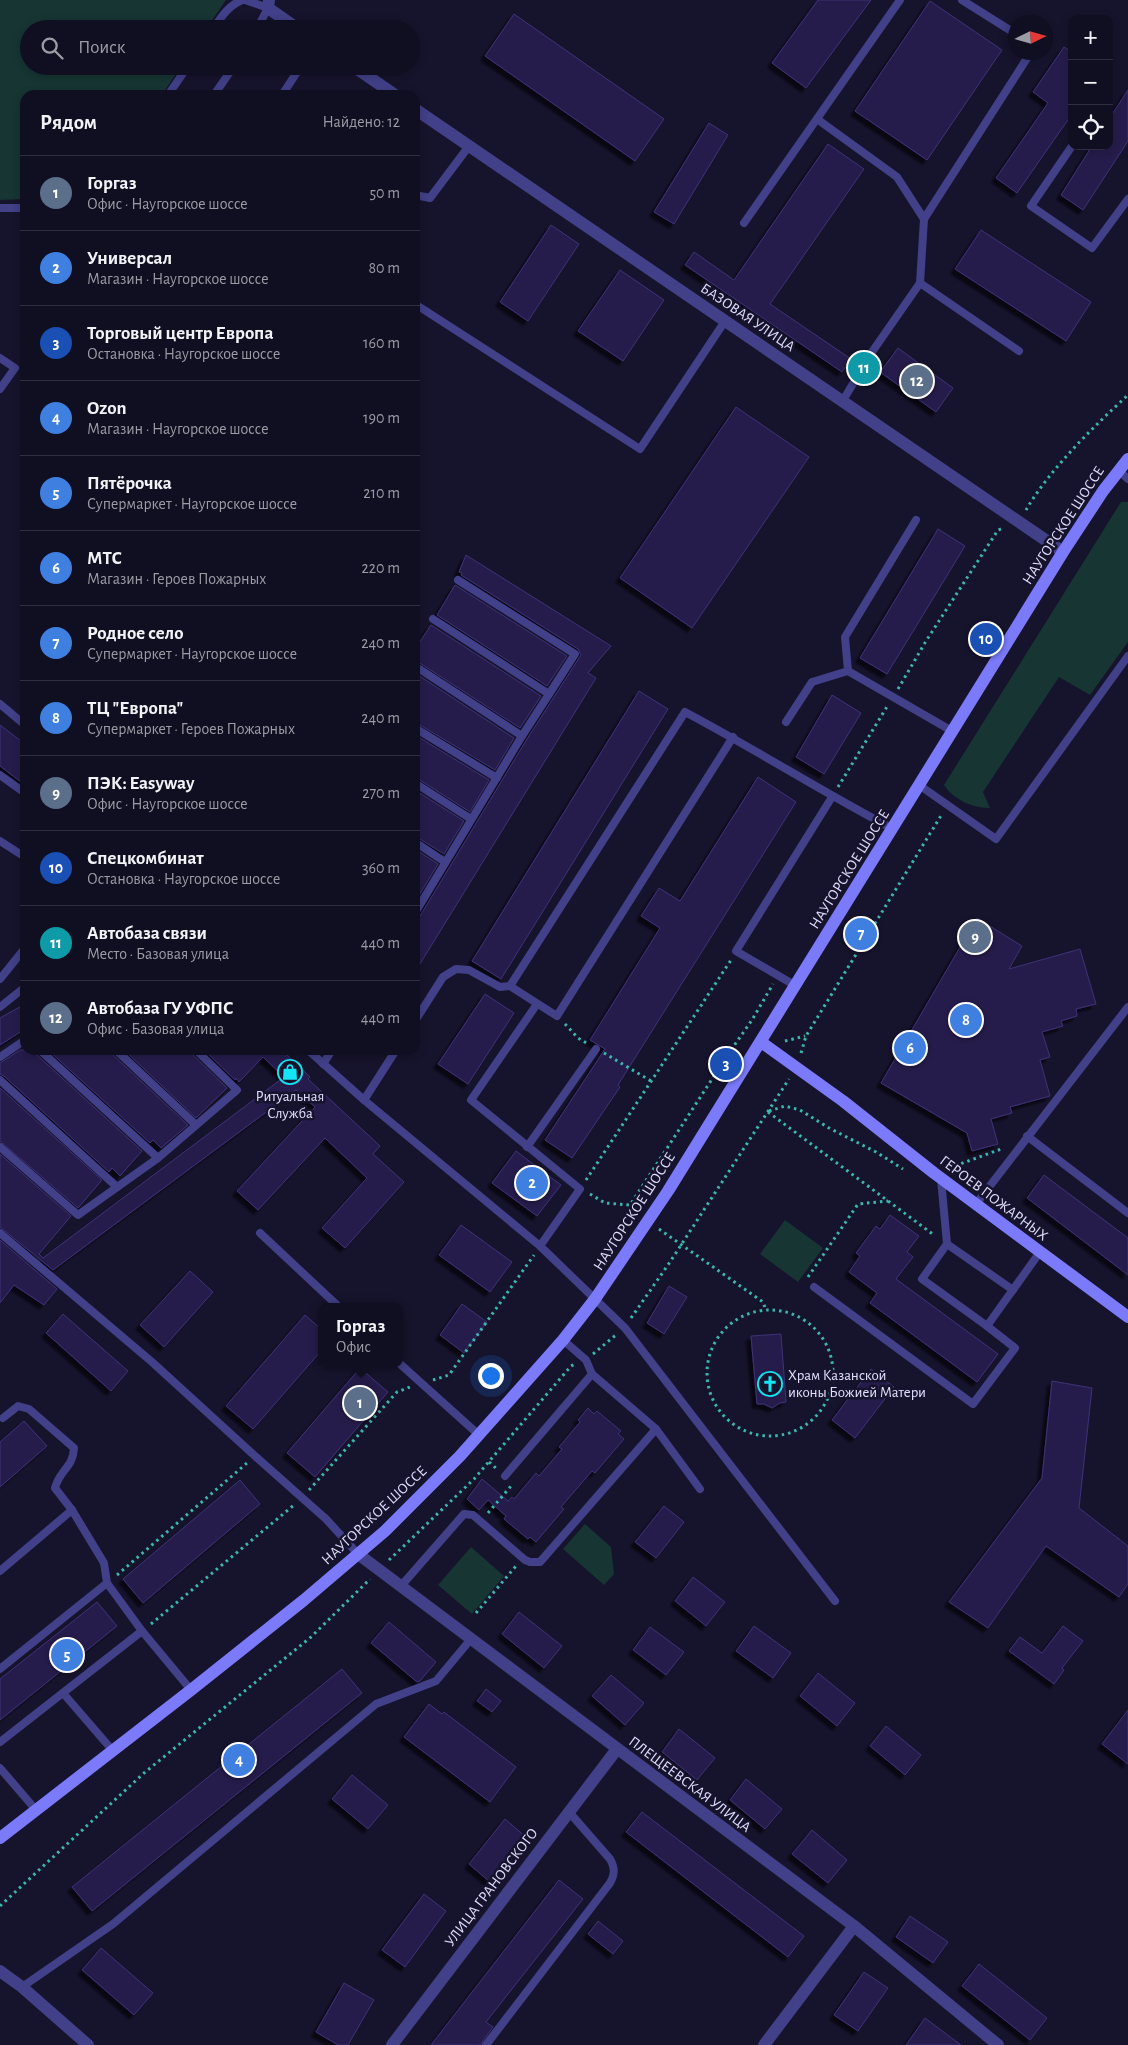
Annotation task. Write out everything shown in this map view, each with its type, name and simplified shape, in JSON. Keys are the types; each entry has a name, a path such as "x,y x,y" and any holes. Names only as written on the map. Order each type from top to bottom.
{"main road":[{"name":"НАУГОРСКОЕ ШОССЕ","path":"0,1838 191,1690 304,1600 358,1554 428,1489 479,1435 563,1340 596,1299 648,1222 796,986 1063,552 1123,475 1128,459"},
{"name":"ГЕРОЕВ ПОЖАРНЫХ","path":"761,1042 843,1101 976,1204 1128,1317"}],"street":[{"path":"269,4 288,20"},
{"path":"366,75 388,90"},
{"name":"БАЗОВАЯ УЛИЦА","path":"420,112 1063,552"},
{"name":"ПЛЕЩЕЕВСКАЯ УЛИЦА","path":"358,1554 854,1926 998,2045"},
{"name":"УЛИЦА ГРАНОВСКОГО","path":"392,2045 617,1749"},
{"path":"764,2045 854,1926"},
{"path":"0,1971 22,1987 88,2045"}],"lane":[{"path":"219,20 233,4 244,0 269,4 261,20"},
{"path":"744,223 900,0"},
{"path":"962,0 1008,29"},
{"path":"842,402 872,352 920,283 924,219 1026,60"},
{"path":"171,90 182,75"},
{"path":"217,90 228,75"},
{"path":"285,90 295,75"},
{"path":"817,118 897,176 924,219"},
{"path":"420,196 430,198 469,146"},
{"path":"1069,150 1031,206 1092,248 1128,199"},
{"path":"0,208 20,208"},
{"path":"920,283 1019,351"},
{"path":"420,307 640,448 725,321"},
{"path":"0,358 15,368 0,389"},
{"path":"848,671 845,637 916,520"},
{"path":"420,899 445,862 575,654 458,580"},
{"path":"433,620 549,694"},
{"path":"919,785 996,839 1128,656"},
{"path":"420,669 522,736"},
{"path":"786,722 812,682 848,671 952,731"},
{"path":"0,704 20,721"},
{"path":"510,986 685,712 732,737 832,797 892,829"},
{"path":"420,731 497,778"},
{"path":"420,1013 443,977 456,969 469,970 500,987 510,986 557,1016 732,737"},
{"path":"0,775 20,789"},
{"path":"420,786 471,819"},
{"path":"796,986 736,951 832,797"},
{"path":"0,841 20,854"},
{"path":"420,845 445,862"},
{"path":"0,979 20,954"},
{"path":"0,1007 20,991"},
{"path":"537,1004 471,1100 527,1148 580,1189 540,1246"},
{"path":"976,1204 1128,1007"},
{"path":"0,1057 20,1043"},
{"path":"527,1148 596,1049"},
{"path":"45,1055 158,1158"},
{"path":"121,1055 196,1125"},
{"path":"0,1147 78,1215 158,1158 237,1090 201,1055"},
{"path":"313,1055 364,1100 540,1246 625,1328 835,1601"},
{"path":"322,1064 328,1055"},
{"path":"364,1100 393,1055"},
{"path":"0,1080 117,1187"},
{"path":"1027,1136 1128,1213"},
{"path":"814,1287 973,1404 1015,1348 922,1280 947,1244 941,1177"},
{"path":"260,1232 335,1303"},
{"path":"0,1233 152,1362 326,1519 358,1554"},
{"path":"947,1244 1012,1290"},
{"path":"987,1326 1040,1252"},
{"path":"563,1340 586,1360 592,1374 656,1429 700,1489"},
{"path":"403,1367 479,1435"},
{"path":"505,1476 592,1374"},
{"path":"3,1418 18,1406 30,1408 74,1448 74,1459 58,1478 55,1488 72,1510 104,1563 107,1583 142,1631 191,1690"},
{"path":"401,1586 460,1517 468,1514 473,1515 523,1558 535,1563 544,1559 656,1429"},
{"path":"0,1571 72,1510"},
{"path":"0,1669 107,1583"},
{"path":"0,1742 142,1631"},
{"path":"22,1987 113,1924 376,1704 436,1681 471,1639"},
{"path":"63,1693 113,1750"},
{"path":"0,1768 36,1810"},
{"path":"486,2045 610,1884 614,1875 614,1867 610,1859 570,1812"}],"path":[{"path":"832,797 926,641 998,530 1019,523 1038,490 1106,415 1128,395"},
{"path":"736,951 580,1189 605,1203 630,1205 752,1020 778,975"},
{"path":"905,1170 876,1152 828,1128 800,1110 785,1106 768,1112 947,1244"},
{"path":"814,1287 806,1280 858,1204 888,1201"},
{"path":"648,1222 763,1302 766,1310"},
{"path":"142,1631 302,1498 397,1392 449,1375 540,1246"},
{"path":"766,1310 791,1313 812,1325 827,1345 833,1368 830,1392 819,1413 800,1428 778,1436 754,1434 731,1422 714,1403 707,1378 710,1353 723,1331 742,1316 766,1310"},
{"path":"107,1583 255,1456"},
{"path":"480,1522 513,1483 489,1462"},
{"path":"476,1613 523,1558"}],"green space":[{"path":"0,0 226,0 212,20 20,20 20,75 175,75 165,90 20,90 20,199 0,200"},
{"path":"1121,502 1128,502 1128,642 1090,695 1059,677 983,792 990,808 977,807 958,799 944,785"},
{"path":"785,1220 823,1248 798,1282 760,1254"},
{"path":"585,1524 611,1547 614,1574 604,1585 563,1549"},
{"path":"471,1547 504,1576 472,1614 438,1585"}],"building":[{"path":"818,0 871,0 806,88 772,63"},
{"path":"930,1 1002,50 927,160 855,111"},
{"path":"514,14 664,119 635,161 485,56"},
{"path":"1064,47 1068,50 1068,120 1017,193 996,178 1048,103 1033,92"},
{"path":"1128,90 1128,141 1083,210 1061,195 1089,150 1113,150 1113,113"},
{"path":"709,123 728,135 674,224 654,212"},
{"path":"828,144 864,169 770,304 851,359 842,372 685,265 694,252 734,280"},
{"path":"551,225 579,244 528,321 500,302"},
{"path":"981,230 1091,302 1066,341 955,269"},
{"path":"620,270 664,300 623,361 578,331"},
{"path":"898,348 953,388 936,412 880,372"},
{"path":"872,364 881,369 872,383 863,378"},
{"path":"736,407 809,457 692,628 620,578"},
{"path":"938,529 965,546 887,674 860,658"},
{"path":"466,555 611,646 588,673 596,678 420,964 420,916 527,739 581,655 578,649 459,572"},
{"path":"455,585 567,656 547,686 437,615"},
{"path":"431,625 541,696 520,728 420,663 420,642"},
{"path":"420,676 514,738 495,770 420,725"},
{"path":"639,691 668,709 501,979 472,961"},
{"path":"832,695 861,713 824,774 796,757"},
{"path":"0,725 20,740 20,781 0,766"},
{"path":"420,738 489,780 470,812 420,780"},
{"path":"758,777 796,802 618,1085 620,1087 572,1158 545,1140 605,1049 590,1040 660,928 641,916 659,888 680,901"},
{"path":"420,793 464,821 444,854 420,839"},
{"path":"420,852 438,864 420,894"},
{"path":"977,918 1022,946 1009,969 1080,949 1096,1004 1076,1009 1077,1016 1061,1021 1063,1026 1042,1032 1050,1057 1040,1060 1050,1096 1010,1107 1012,1113 991,1119 998,1144 972,1151 967,1133 881,1083"},
{"path":"485,994 514,1013 468,1084 438,1064"},
{"path":"20,1007 20,1032 0,1045 0,1018"},
{"path":"20,1050 20,1055 37,1055 142,1151 120,1176 112,1168 109,1172 0,1074 0,1063"},
{"path":"53,1055 113,1055 188,1125 161,1148 153,1140 150,1143"},
{"path":"129,1055 193,1055 227,1088 196,1118"},
{"path":"209,1055 287,1055 310,1077 308,1079 380,1146 373,1154 404,1182 345,1248 322,1228 367,1178 325,1138 258,1210 237,1191 315,1107 296,1090 53,1270 0,1227 0,1154 71,1216 39,1254 43,1258 284,1077 263,1057 239,1082 236,1078 235,1080"},
{"path":"0,1088 102,1180 78,1208 0,1141"},
{"path":"516,1151 561,1185 537,1216 492,1183"},
{"path":"1044,1175 1128,1238 1128,1275 1027,1198"},
{"path":"890,1215 919,1236 907,1252 913,1257 896,1279 998,1354 977,1382 870,1303 877,1293 849,1272 860,1256 856,1253 876,1226 880,1229"},
{"path":"461,1225 512,1262 490,1292 439,1255"},
{"path":"0,1240 57,1289 44,1305 14,1285 0,1303"},
{"path":"190,1271 213,1292 164,1347 140,1325"},
{"path":"669,1286 687,1297 664,1334 647,1323"},
{"path":"462,1304 487,1322 464,1353 440,1335"},
{"path":"63,1314 128,1371 111,1391 46,1333"},
{"path":"305,1315 318,1326 318,1354 253,1429 226,1406"},
{"name":"Храм Казанской иконы Божией Матери","path":"781,1334 786,1402 772,1408 764,1404 757,1404 751,1336"},
{"path":"360,1368 388,1392 315,1477 287,1453"},
{"path":"871,1369 894,1387 855,1438 832,1420"},
{"path":"1052,1381 1092,1388 1079,1508 1128,1546 1128,1584 1119,1597 1046,1546 988,1628 949,1602 1042,1478"},
{"path":"588,1408 594,1414 597,1411 621,1431 618,1434 624,1439 595,1473 592,1471 561,1507 564,1509 536,1542 530,1537 528,1539 504,1519 506,1516 488,1500 479,1510 467,1499 482,1479 508,1501 512,1497 514,1499 536,1473 539,1476 562,1449 559,1447 580,1422 578,1420"},
{"path":"24,1421 47,1446 0,1487 0,1442"},
{"path":"240,1480 260,1504 143,1603 123,1579"},
{"path":"664,1506 684,1522 656,1558 635,1542"},
{"path":"693,1577 725,1602 706,1626 675,1601"},
{"path":"97,1602 117,1626 0,1720 0,1679"},
{"path":"519,1612 562,1646 544,1668 502,1634"},
{"path":"389,1622 436,1662 420,1681 417,1682 371,1643"},
{"path":"754,1626 791,1653 773,1678 736,1651"},
{"path":"1063,1626 1083,1641 1062,1668 1064,1670 1054,1684 1009,1651 1020,1637 1042,1653"},
{"path":"650,1627 684,1652 666,1675 633,1650"},
{"path":"342,1669 362,1693 92,1911 72,1887"},
{"path":"818,1673 855,1703 837,1726 800,1696"},
{"path":"611,1675 644,1703 625,1725 592,1696"},
{"path":"486,1689 501,1701 492,1712 477,1701"},
{"path":"429,1704 442,1714 444,1712 516,1767 490,1802 404,1737"},
{"path":"1128,1710 1128,1764 1102,1744"},
{"path":"886,1726 921,1755 905,1775 870,1746"},
{"path":"679,1729 715,1758 697,1780 662,1752"},
{"path":"352,1775 388,1805 368,1829 332,1799"},
{"path":"746,1779 782,1809 765,1829 730,1800"},
{"path":"642,1812 804,1936 788,1957 626,1832"},
{"path":"505,1819 527,1838 491,1883 469,1864"},
{"path":"812,1830 847,1860 828,1883 792,1854"},
{"path":"559,1880 583,1899 486,2022 493,2027 480,2045 431,2045"},
{"path":"424,1894 446,1911 405,1967 382,1950"},
{"path":"910,1916 948,1942 933,1963 896,1937"},
{"path":"598,1921 623,1941 613,1954 588,1934"},
{"path":"101,1948 153,1993 134,2015 82,1970"},
{"path":"979,1964 1047,2018 1030,2040 962,1986"},
{"path":"864,1972 888,1988 858,2031 834,2015"},
{"path":"344,1983 374,2000 348,2045 338,2045 316,2032"},
{"path":"925,2018 961,2045 906,2045"}],"place":[{"name":"Автобаза связи","path":"864,368"},
{"name":"Автобаза ГУ УФПС","path":"917,381"},
{"name":"Спецкомбинат","path":"986,639"},
{"name":"Родное село","path":"861,934"},
{"name":"ПЭК: Easyway","path":"975,937"},
{"name":"ТЦ \"Европа\"","path":"966,1020"},
{"name":"МТС","path":"910,1048"},
{"name":"Торговый центр Европа","path":"726,1064"},
{"name":"Ритуальная Служба","path":"290,1072"},
{"name":"Универсал","path":"532,1183"},
{"name":"Храм Казанской иконы Божией Матери","path":"770,1384"},
{"name":"Горгаз","path":"360,1403"},
{"name":"Пятёрочка","path":"67,1655"},
{"name":"Ozon","path":"239,1760"}]}
